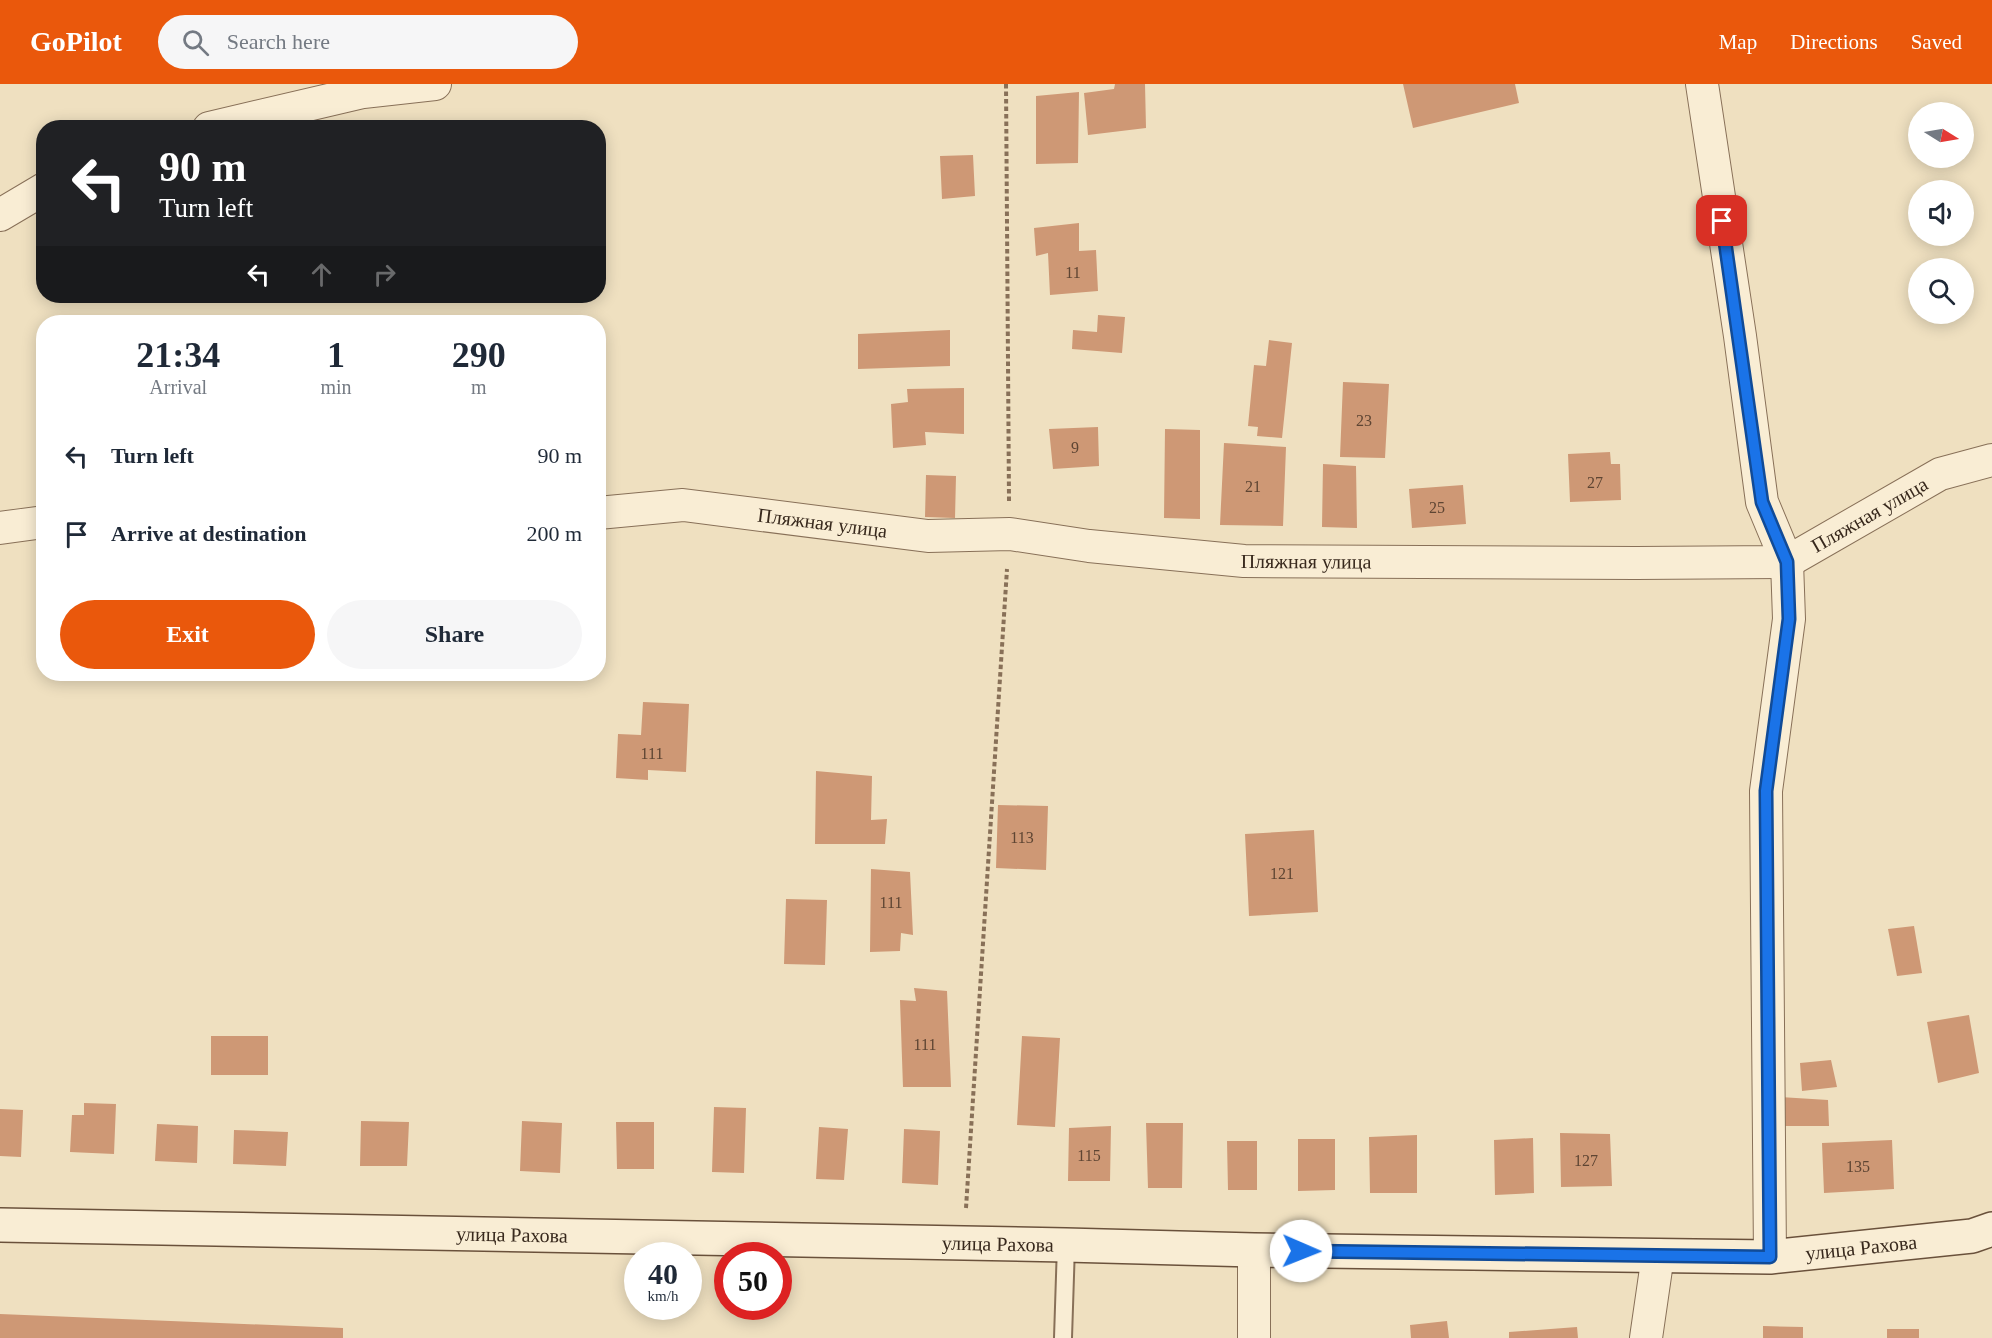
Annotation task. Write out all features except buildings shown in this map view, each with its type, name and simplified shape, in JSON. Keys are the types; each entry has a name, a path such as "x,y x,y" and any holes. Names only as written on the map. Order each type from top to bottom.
{"main road":[{"name":"улица Рахова","path":"0,1225 1254,1250 1770,1257 1972,1236 1992,1229"}],"street":[{"path":"243,120 363,92 435,84"},
{"path":"1702,84 1740,336 1762,502 1787,562 1789,619 1766,791 1770,1257"},
{"path":"0,215 36,194"},
{"name":"Пляжная улица","path":"606,512 683,505 928,536 1010,534 1089,546 1244,561 1787,562 1940,474 1992,460"},
{"path":"0,528 36,523"},
{"path":"1254,1250 1254,1338"},
{"path":"1646,1338 1658,1256"}],"lane":[{"path":"1063,1338 1066,1245"}],"path":[{"path":"963,1244 1010,534 1006,84"}],"route":[{"path":"1301,1251 1770,1257 1766,791 1789,619 1787,562 1762,502 1722,221"}]}
